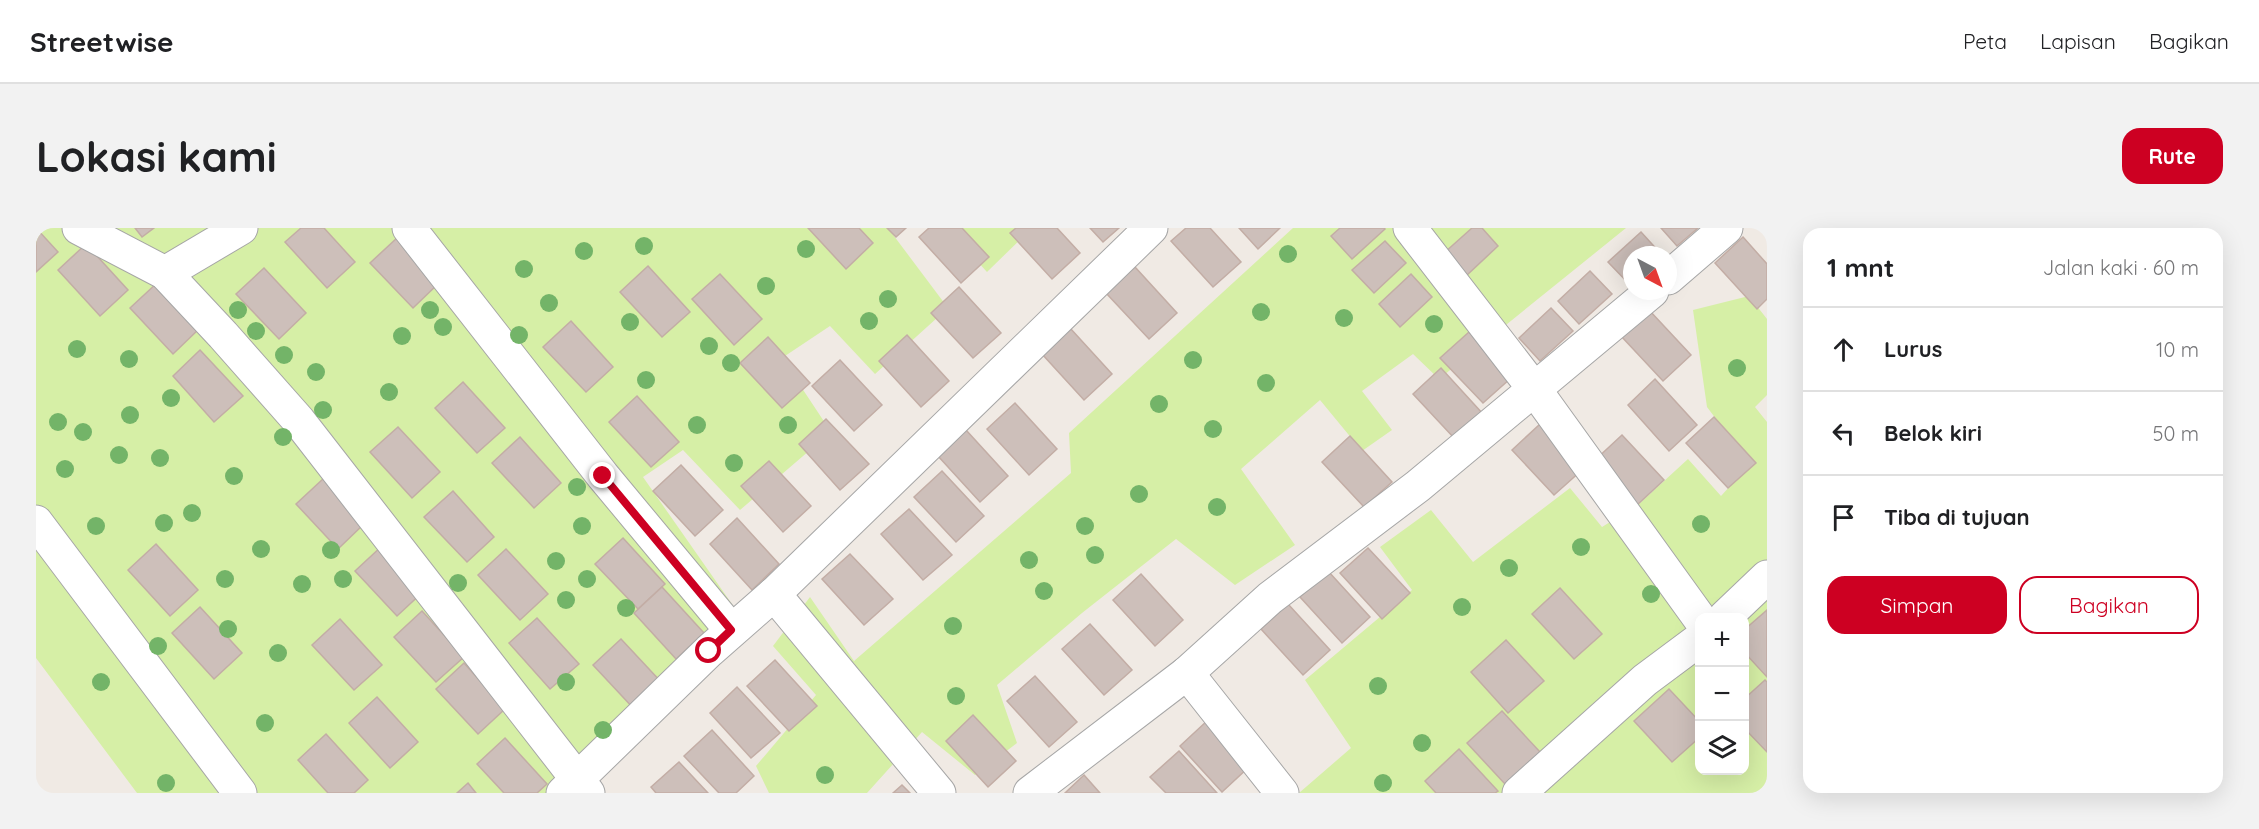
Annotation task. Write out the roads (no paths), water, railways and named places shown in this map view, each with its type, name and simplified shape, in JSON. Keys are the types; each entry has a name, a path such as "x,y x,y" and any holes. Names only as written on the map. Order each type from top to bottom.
{"street":[{"path":"79,228 165,273 299,420 576,789 731,630 774,594 1150,228"},
{"path":"165,273 241,228"},
{"path":"409,228 603,476 731,630"},
{"path":"1410,228 1535,390 1696,613"},
{"path":"1677,270 1726,228"},
{"path":"1030,793 1187,673 1270,598 1418,486 1641,300"},
{"path":"36,522 240,793"},
{"path":"1730,613 1767,577"},
{"path":"774,594 939,793"},
{"path":"1519,793 1646,680 1695,643"},
{"path":"1187,673 1282,793"}]}
